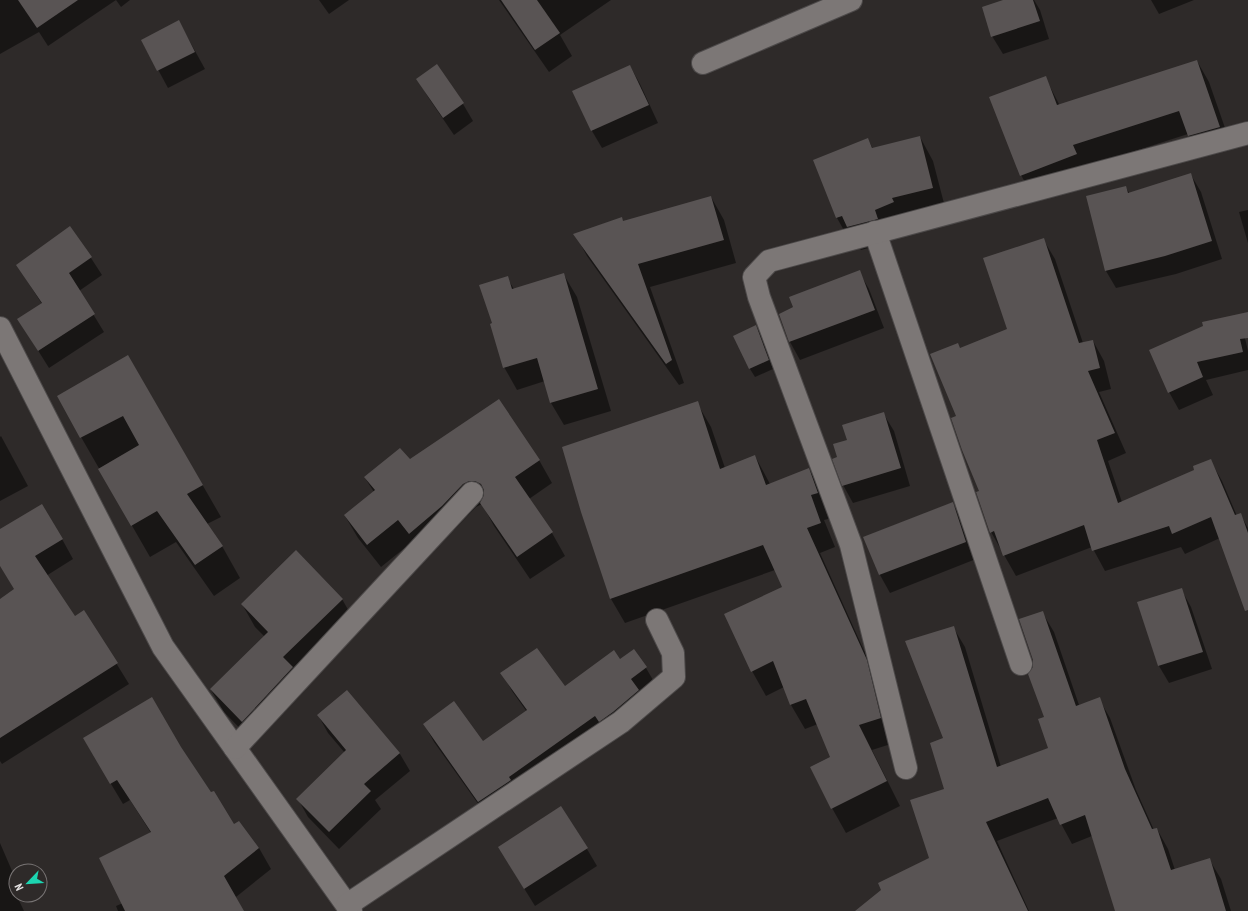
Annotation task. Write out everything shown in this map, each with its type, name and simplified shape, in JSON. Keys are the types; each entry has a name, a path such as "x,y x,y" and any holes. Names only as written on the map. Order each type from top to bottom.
{"street":[{"path":"703,63 852,0"},
{"path":"906,768 851,545 759,297 754,277 769,261 1248,132"},
{"path":"875,232 1021,664"},
{"path":"0,328 163,647 349,908 621,722 674,677 673,653 657,620"},
{"path":"235,748 472,493"}],"building":[{"path":"18,0 78,0 37,28"},
{"path":"501,0 537,0 560,33 535,50"},
{"path":"1003,0 1033,0 1040,21 991,37 982,7"},
{"path":"179,20 195,52 157,71 141,40"},
{"path":"1197,60 1220,127 1188,136 1179,111 1073,145 1077,154 1020,176 989,97 1046,76 1057,105"},
{"path":"437,64 464,103 443,118 416,79"},
{"path":"630,65 649,105 591,131 572,91"},
{"path":"920,136 933,188 892,198 894,202 875,210 878,219 847,227 842,216 836,218 813,160 868,138 872,148"},
{"path":"1191,173 1212,241 1165,256 1105,271 1086,196 1126,186 1128,193"},
{"path":"711,196 724,240 638,264 672,360 666,364 573,234 622,217 623,221"},
{"path":"70,226 92,257 69,273 95,314 38,351 17,319 42,303 16,265"},
{"path":"1044,238 1079,343 1093,340 1100,368 1088,371 1115,433 1097,440 1118,503 1194,470 1193,466 1211,459 1235,515 1241,513 1248,533 1248,610 1245,611 1211,517 1172,534 1169,526 1092,551 1084,525 1003,556 994,531 990,533 976,492 979,491 951,418 956,416 930,354 958,343 960,348 1007,329 983,258"},
{"path":"860,270 875,310 789,342 779,314 793,307 789,297"},
{"path":"564,273 598,389 550,403 537,358 503,368 490,324 492,323 479,285 508,276 512,289"},
{"path":"1248,312 1248,338 1240,339 1243,352 1197,362 1203,377 1168,393 1149,350 1203,326 1202,322"},
{"path":"756,325 769,360 749,369 733,336"},
{"path":"128,355 203,485 187,494 223,546 195,565 157,511 131,526 98,469 139,445 123,416 80,438 57,396"},
{"path":"499,399 540,460 515,477 553,532 517,557 480,503 484,495 484,490 481,484 475,481 469,481 463,484 442,506 409,534 398,520 367,545 344,515 375,490 364,477 400,448 410,459"},
{"path":"698,401 720,469 755,455 766,485 809,468 818,493 811,495 821,523 807,528 867,660 881,718 859,725 887,781 831,809 810,767 830,757 806,699 790,705 773,661 751,672 724,614 782,587 763,545 610,599 581,512 562,447"},
{"path":"884,412 901,468 842,486 832,459 837,457 833,444 847,440 842,425"},
{"path":"953,502 966,542 879,575 863,537"},
{"path":"42,504 63,539 35,556 75,616 84,610 118,663 0,738 0,599 14,589 0,566 0,529"},
{"path":"296,550 343,599 283,657 293,667 242,722 210,689 268,632 241,604"},
{"path":"1182,588 1203,652 1158,666 1137,602"},
{"path":"1043,611 1076,706 1100,697 1125,769 1152,829 1157,828 1171,870 1210,858 1226,911 1115,911 1085,815 1060,825 1048,798 986,822 1028,911 855,911 881,890 878,883 929,858 910,800 944,789 930,743 943,738 905,641 954,626 997,767 1048,748 1038,719 1044,717 1028,674 1033,667 1033,660 1019,619"},
{"path":"537,648 565,686 614,650 620,659 634,649 647,667 631,679 639,690 613,712 599,722 595,716 509,777 511,780 478,802 423,724 454,701 483,741 527,710 500,673"},
{"path":"347,690 400,753 364,784 371,791 329,832 296,799 346,750 317,715"},
{"path":"152,697 181,747 211,792 214,791 234,824 239,821 259,848 224,876 244,911 125,911 99,858 151,832 117,780 110,784 83,738"},
{"path":"561,806 588,848 524,889 498,847"}]}
